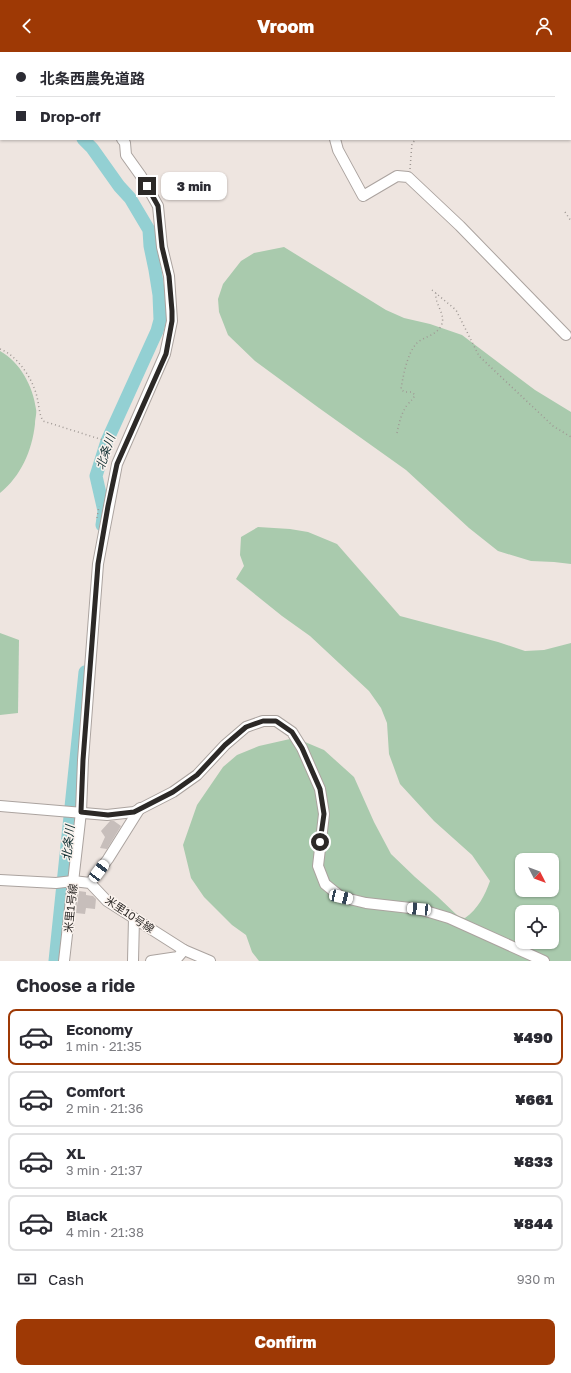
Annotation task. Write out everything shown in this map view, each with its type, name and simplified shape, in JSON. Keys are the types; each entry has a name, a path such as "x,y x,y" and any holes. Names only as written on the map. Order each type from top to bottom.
{"street":[{"name":"米里1号線","path":"64,961 81,812 83,760 98,564 117,464 166,354 172,321 169,276 162,247 158,206 141,176 126,155 125,143 123,140"},
{"path":"335,140 338,150 363,196 397,176 408,177 465,232 566,335"},
{"path":"0,806 108,815 134,812 173,792 197,775 225,745 246,727 263,721 276,721 292,732 302,748 320,789 324,814 318,866 326,884 341,897 366,903 419,909 449,918 544,961"},
{"path":"0,880 56,883 73,881 90,882 122,838 140,808"},
{"name":"米里10号線","path":"90,882 107,901 184,950 210,961"},
{"path":"133,961 134,918"},
{"path":"151,961 178,957 184,950"}],"path":[{"path":"408,177 412,143 416,140"},
{"path":"565,212 571,221"},
{"path":"432,290 456,310 479,356 553,426 571,437"},
{"path":"397,433 400,419 415,394 412,392 404,392 401,389 406,367 412,352 416,344 433,334 441,326 443,318 435,297 436,293"},
{"path":"0,349 14,358 26,372 38,397 42,421 103,440 111,445 113,452 111,457"},
{"path":"97,521 101,500"}],"green space":[{"path":"284,247 386,310 404,318 430,324 462,335 535,390 571,412 571,564 531,561 498,551 469,528 406,470 255,361 228,335 219,312 218,299 223,284 241,261 254,253"},
{"path":"0,351 14,361 29,383 36,412 31,444 20,471 0,493"},
{"path":"258,527 308,532 337,544 400,616 498,642 525,651 544,650 571,643 571,961 259,961 252,952 246,935 232,925 204,897 191,878 183,845 197,805 223,767 237,755 259,746 290,739 305,742 324,750 354,777 374,822 391,854 459,917 465,918 474,910 490,881 472,855 434,821 400,784 389,754 387,723 381,708 369,691 310,636 282,616 236,579 244,566 240,555 241,537"},
{"path":"0,633 19,640 18,713 0,715"}],"building":[{"path":"110,821 114,821 121,826 107,849 100,848 105,837 101,831"},
{"path":"79,891 86,892 86,895 93,896 96,899 95,909 86,908 85,914 76,913"}],"waterway":[{"name":"北条川","path":"84,140 92,148 119,186 130,198 149,230 150,246 159,295 160,320 157,331 107,441 96,476 104,511 102,525"},
{"name":"北条川","path":"55,961 85,672"}],"route":[{"path":"147,186 158,206 162,247 169,276 172,321 166,354 117,464 108,506 98,564 83,760 81,812 108,815 134,812 173,792 197,775 225,745 246,727 263,721 276,721 292,732 302,748 320,789 324,814 320,842"}]}
